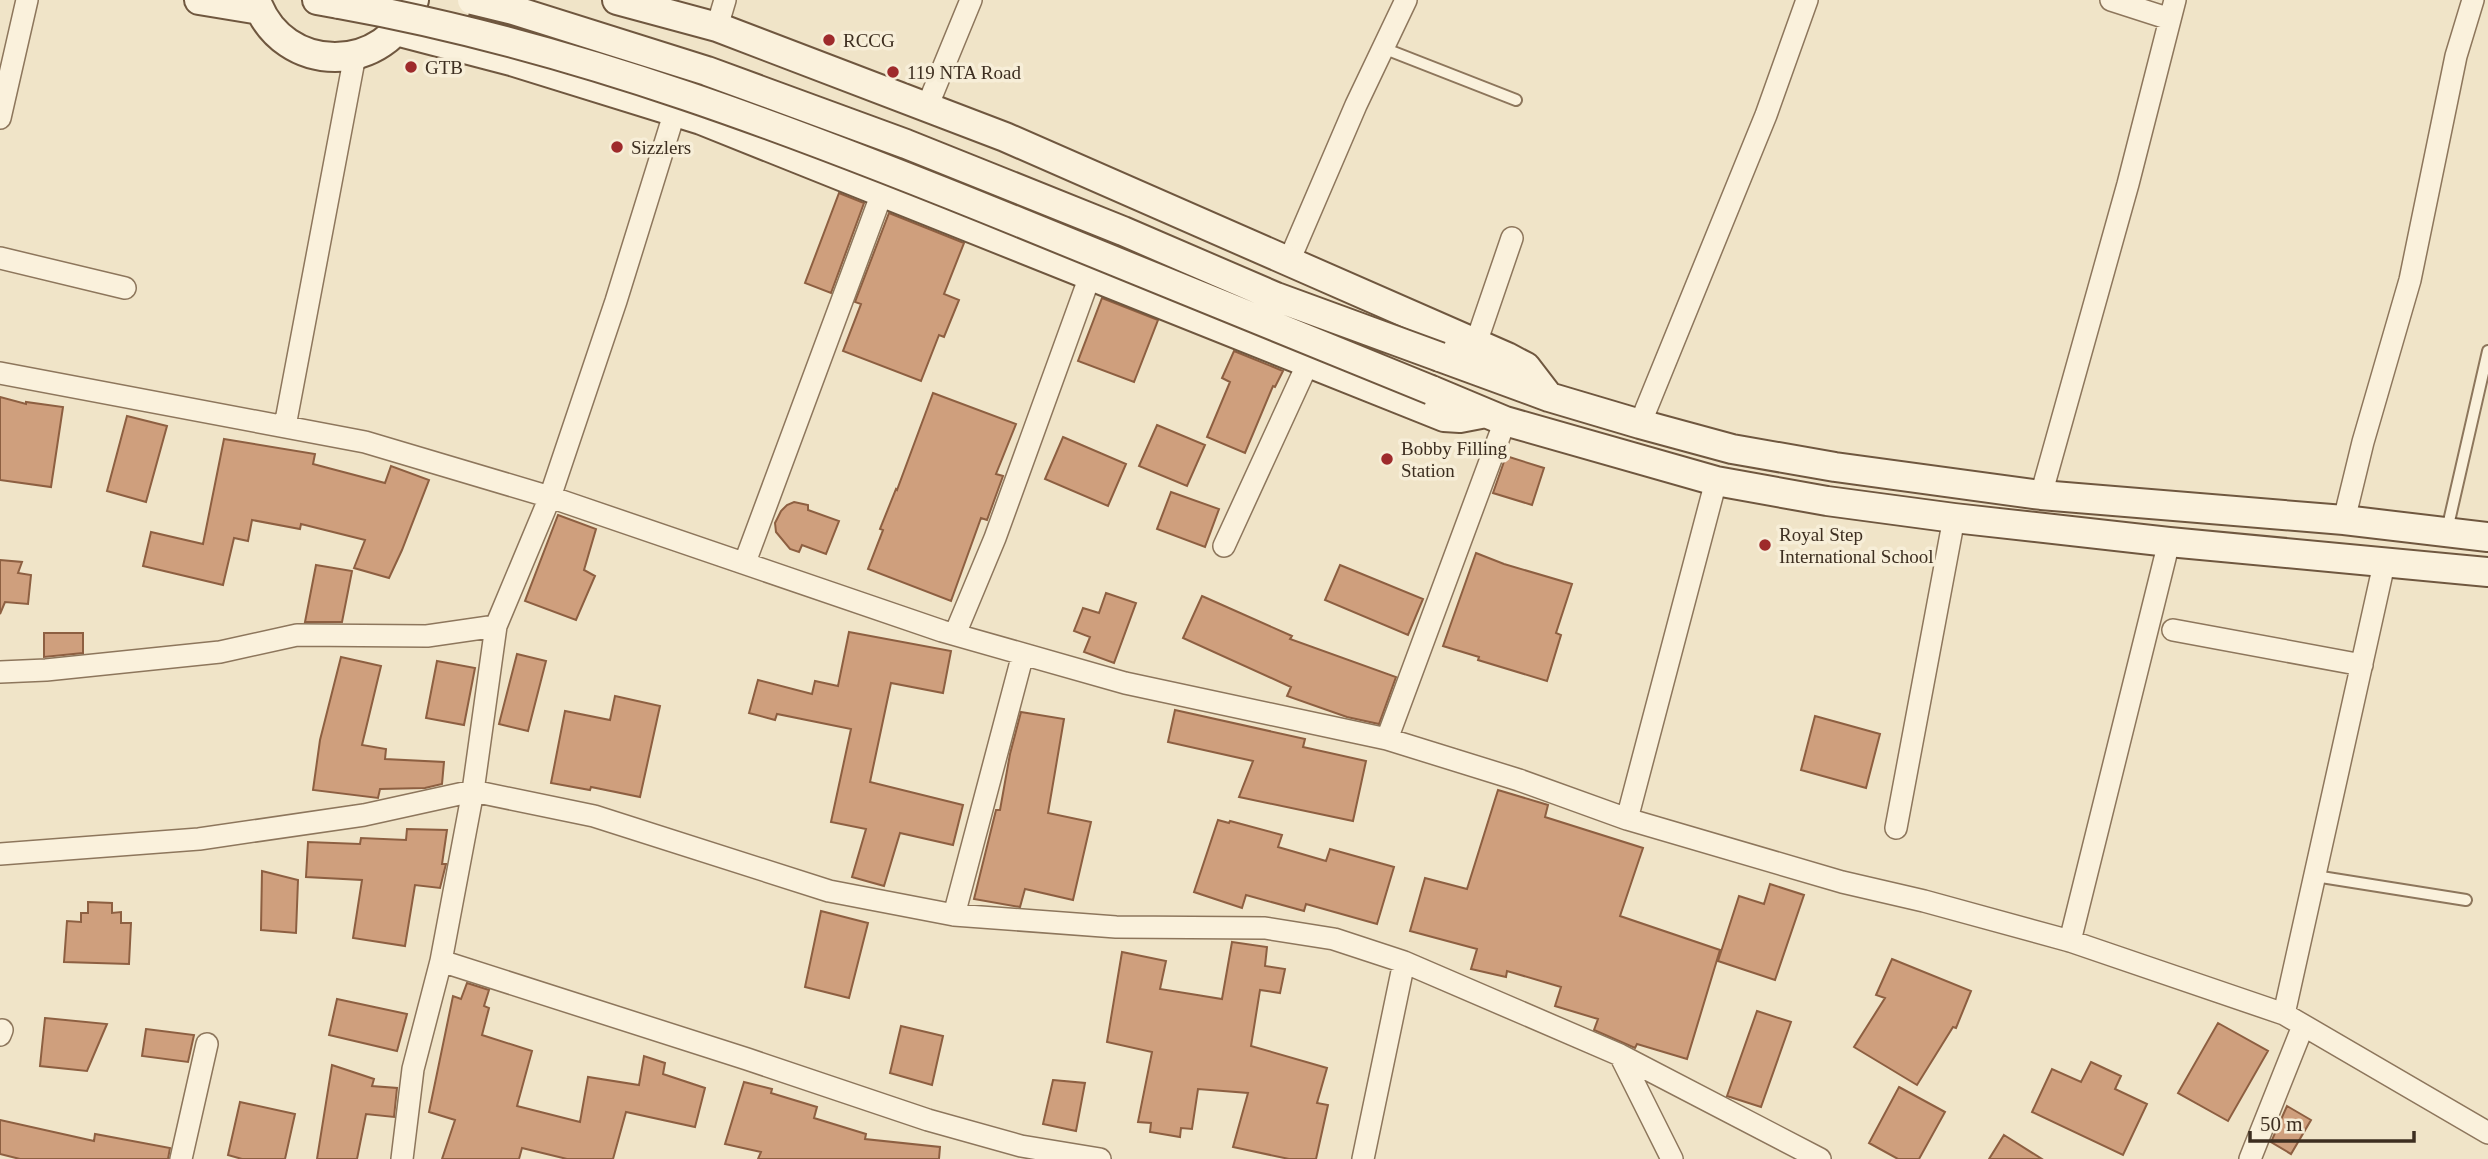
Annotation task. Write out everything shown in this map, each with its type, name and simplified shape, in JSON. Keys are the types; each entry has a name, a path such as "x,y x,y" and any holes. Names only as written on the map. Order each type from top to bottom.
{"main road":[{"path":"199,0 258,5 279,36 292,46 322,57 355,55 377,46 396,31 406,18 414,0"},
{"path":"317,0 521,44 685,96 890,170 1496,417 1716,481 1827,501 1954,518 2384,564 2488,572"},
{"path":"472,0 513,10 707,71 906,144 1123,231 1276,297 1549,397 1732,449 1835,467 2041,495 2344,520 2488,537"},
{"path":"617,0 717,27 1018,143 1476,343 1526,367 1549,397"},
{"path":"396,31 511,61 675,111 1444,417 1496,417"}],"street":[{"path":"0,118 27,0"},
{"path":"511,61 527,0"},
{"path":"717,27 724,0"},
{"path":"927,107 971,0"},
{"path":"1289,261 1406,0"},
{"path":"1640,424 1766,115 1807,0"},
{"path":"2041,495 2173,9 2111,0"},
{"path":"2344,520 2363,442 2410,280 2456,56 2473,0"},
{"path":"285,426 355,55"},
{"path":"402,1159 413,1069 441,961 473,791 496,626 550,497 616,302 675,111"},
{"path":"745,562 882,193"},
{"path":"1476,343 1511,238"},
{"path":"0,258 125,288"},
{"path":"956,634 995,538 1090,276"},
{"path":"1224,546 1308,363"},
{"path":"0,373 365,442 550,497 956,634 1125,684 1387,739 1519,780 1627,819 1842,882 1924,901 2070,941 2284,1014 2488,1133"},
{"path":"1387,739 1496,417"},
{"path":"1627,819 1716,481"},
{"path":"1896,828 1954,518"},
{"path":"2070,941 2169,542"},
{"path":"2284,1014 2384,564"},
{"path":"0,672 46,670 220,652 297,635 427,636 496,626"},
{"path":"2174,630 2362,665"},
{"path":"954,915 1023,654"},
{"path":"0,854 199,839 364,815 473,791 594,816 829,891 954,915 1116,927 1265,928 1334,939 1404,962 1620,1055 1820,1159"},
{"path":"441,961 928,1120 1021,1146 1100,1159"},
{"path":"1363,1159 1404,962"},
{"path":"2250,1159 2303,1026"},
{"path":"181,1159 207,1044"},
{"path":"1620,1055 1672,1159"}],"lane":[{"path":"1383,48 1516,100"},
{"path":"2446,532 2488,351"},
{"path":"2315,876 2466,900"}],"building":[{"path":"839,193 864,203 831,293 805,283"},
{"path":"889,213 964,243 944,294 959,300 944,337 939,335 921,381 843,351 861,304 855,302"},
{"path":"1102,298 1158,320 1134,382 1078,361"},
{"path":"1234,351 1283,371 1275,387 1273,386 1245,453 1207,437 1230,382 1222,378"},
{"path":"933,393 1016,424 996,474 1003,476 987,520 981,518 951,601 868,569 883,530 880,529"},
{"path":"0,397 26,404 63,407 51,487 0,480"},
{"path":"127,416 167,426 146,502 107,491"},
{"path":"1157,425 1205,445 1187,486 1139,466"},
{"path":"1063,437 1126,464 1108,506 1045,479"},
{"path":"224,439 315,454 313,464 385,483 391,466 429,480 389,578 354,568 365,540 301,524 300,529 252,520 248,541 234,538 223,585 143,566 151,532 203,544"},
{"path":"1506,456 1544,468 1532,505 1493,493"},
{"path":"1171,492 1219,509 1205,547 1157,529"},
{"path":"794,502 808,505 808,510 839,521 826,554 802,545 799,552 790,549 776,532 775,523 781,511"},
{"path":"558,515 596,529 584,570 595,576 576,620 525,601"},
{"path":"1476,553 1572,584 1556,633 1561,635 1547,681 1478,660 1479,657 1443,646"},
{"path":"0,560 22,562 18,573 31,575 28,604 5,602 0,614"},
{"path":"316,565 352,571 342,622 305,622"},
{"path":"1340,565 1423,599 1408,635 1325,600"},
{"path":"1106,593 1136,603 1114,663 1084,652 1090,637 1074,631 1083,608 1099,613"},
{"path":"1202,596 1292,636 1290,639 1396,677 1379,724 1347,717 1287,696 1291,687 1183,638"},
{"path":"849,632 951,651 943,693 891,683 870,782 963,805 953,845 900,833 884,886 852,877 866,829 831,822 851,729 777,714 775,720 749,713 758,680 812,694 815,681 838,686"},
{"path":"44,633 83,633 83,653 44,657"},
{"path":"517,654 546,661 528,731 499,724"},
{"path":"341,657 381,666 362,745 386,749 385,759 444,762 442,784 425,788 380,789 378,798 313,790 320,740"},
{"path":"437,661 475,668 464,725 426,718"},
{"path":"615,696 660,706 640,797 591,787 590,790 551,783 565,711 610,720"},
{"path":"1175,710 1305,739 1303,747 1366,761 1353,821 1239,797 1253,761 1168,742"},
{"path":"1021,712 1064,719 1048,813 1091,822 1073,900 1025,889 1020,907 974,899 996,810 1000,810"},
{"path":"1815,716 1880,734 1866,788 1801,770"},
{"path":"1498,790 1548,805 1545,817 1643,848 1620,916 1720,950 1687,1059 1637,1044 1635,1048 1594,1030 1598,1019 1555,1006 1561,987 1507,971 1506,977 1471,969 1477,949 1410,931 1425,878 1467,889"},
{"path":"1218,820 1282,835 1278,847 1326,861 1330,849 1394,867 1377,924 1306,904 1304,911 1246,895 1242,908 1194,892"},
{"path":"407,829 447,830 442,864 446,864 440,888 415,885 405,946 353,938 362,880 306,877 308,842 360,844 361,838 406,840"},
{"path":"262,871 298,880 296,933 261,930"},
{"path":"1770,884 1804,895 1775,980 1718,961 1739,896 1764,904"},
{"path":"88,902 112,903 112,913 121,912 121,923 131,923 129,964 64,962 67,921 81,922 81,913 88,913"},
{"path":"821,911 868,923 849,998 805,987"},
{"path":"1232,942 1267,947 1265,966 1285,969 1280,993 1260,990 1251,1046 1327,1068 1317,1103 1328,1105 1316,1159 1289,1159 1233,1147 1248,1093 1198,1089 1192,1129 1181,1128 1180,1137 1150,1132 1151,1123 1138,1122 1152,1052 1107,1042 1122,952 1166,961 1160,989 1222,999"},
{"path":"1892,959 1971,991 1956,1028 1953,1027 1917,1085 1854,1047 1885,998 1876,995"},
{"path":"467,983 489,990 484,1006 489,1008 482,1035 532,1051 517,1106 580,1122 588,1077 639,1085 644,1056 665,1063 663,1074 705,1088 695,1127 626,1112 613,1159 567,1159 522,1148 519,1159 442,1159 455,1120 429,1112 453,996 461,999"},
{"path":"337,999 407,1014 397,1051 329,1035"},
{"path":"1757,1011 1791,1022 1761,1107 1727,1096"},
{"path":"45,1018 107,1024 87,1071 40,1066"},
{"path":"2218,1023 2268,1051 2228,1121 2178,1093"},
{"path":"901,1026 943,1036 932,1085 890,1073"},
{"path":"146,1029 194,1035 188,1062 142,1056"},
{"path":"2091,1062 2121,1076 2115,1089 2147,1104 2123,1155 2032,1112 2052,1069 2081,1082"},
{"path":"332,1065 374,1079 372,1086 397,1088 394,1117 366,1114 357,1159 317,1159"},
{"path":"1053,1080 1085,1083 1076,1131 1043,1124"},
{"path":"744,1082 772,1089 771,1093 817,1107 814,1118 866,1134 865,1139 940,1147 939,1159 758,1159 761,1152 725,1144"},
{"path":"1899,1087 1945,1112 1919,1159 1898,1159 1869,1143"},
{"path":"240,1102 295,1114 285,1159 242,1159 228,1155"},
{"path":"2287,1106 2311,1120 2291,1154 2271,1142"},
{"path":"0,1120 94,1141 95,1134 170,1148 168,1159 20,1159 0,1154"},
{"path":"2004,1135 2042,1159 1989,1159"}],"place":[{"name":"RCCG","path":"829,40"},
{"name":"GTB","path":"411,67"},
{"name":"119 NTA Road","path":"893,72"},
{"name":"Sizzlers","path":"617,147"},
{"name":"Bobby Filling Station","path":"1387,459"},
{"name":"Royal Step International School","path":"1765,545"}]}
